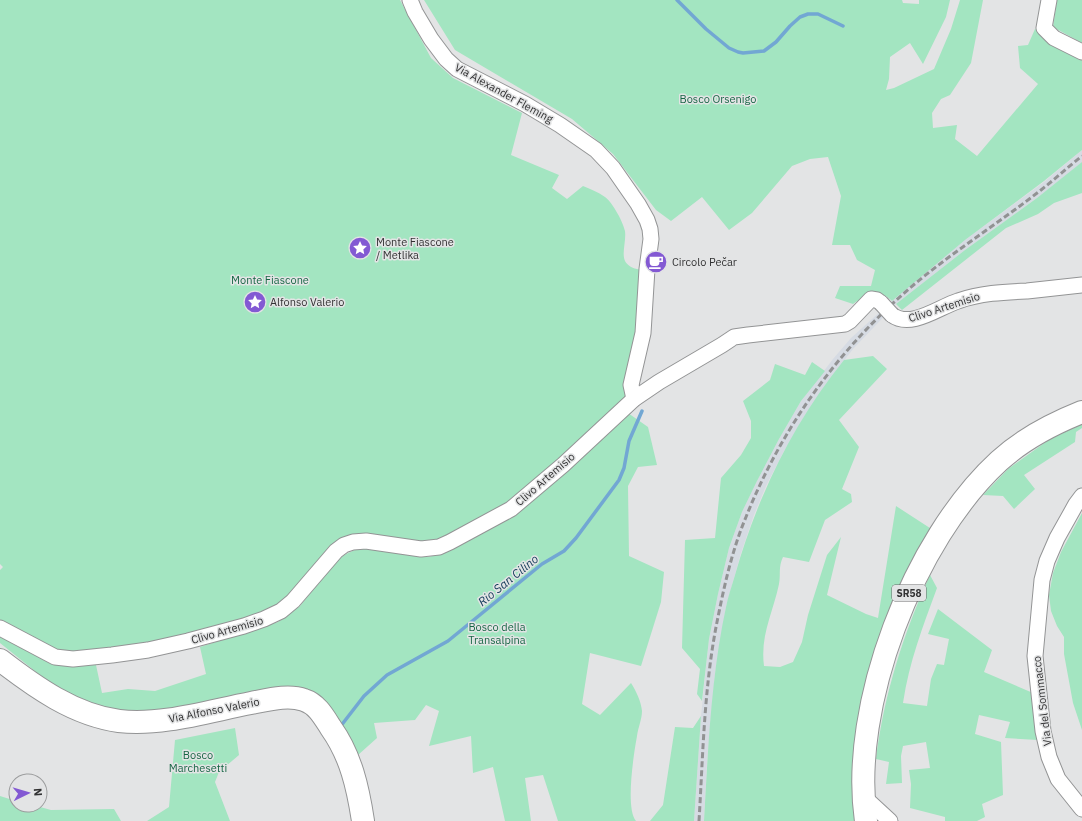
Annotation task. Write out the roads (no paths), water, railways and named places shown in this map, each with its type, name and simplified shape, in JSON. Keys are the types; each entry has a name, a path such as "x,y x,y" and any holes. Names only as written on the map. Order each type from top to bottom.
{"main road":[{"name":"SR58","path":"866,821 864,768 866,742 880,672 911,587 930,550 946,524 961,504 1000,460 1060,420 1082,412"},
{"name":"Via Alfonso Valerio","path":"0,660 24,679 57,699 77,709 119,721 139,722 164,720 268,700 296,698 304,700 315,706 320,711 338,737 344,749 354,777 363,821"}],"street":[{"name":"Via Alexander Fleming","path":"410,0 415,12 431,39 446,59 457,69 560,124 596,150 613,168 644,214 650,229 651,239 647,269 643,333 631,385 634,399"},
{"path":"1049,0 1044,28 1054,38 1082,52"},
{"name":"Clivo Artemisio","path":"0,628 55,657 84,658 148,650 244,626 281,611 294,601 336,551 344,545 353,542 366,541 421,549 439,547 511,509 563,465 634,399 659,382 734,337 791,329 838,325 850,321 871,299 877,300 898,319 905,320 913,319 969,297 1082,285"},
{"name":"Via del Sommacco","path":"1082,496 1061,532 1047,561 1042,580 1035,656 1042,724 1049,757 1058,779 1082,809"},
{"path":"864,797 890,821"}],"waterway":[{"path":"677,0 706,29 729,48 743,53 764,51 776,42 800,17 808,14 818,14 843,26"},
{"name":"Rio San Cilino","path":"340,727 364,696 387,675 448,641 542,564 564,551 576,538 619,480 624,468 629,441 642,411"}],"railway":[{"path":"699,821 709,671 717,622 726,582 733,555 746,517 759,487 789,431 806,404 845,353 890,306 945,260 1041,190 1082,156"}],"place":[{"name":"Monte Fiascone / Metlika","path":"360,248"},
{"name":"Circolo Pečar","path":"656,262"},
{"name":"Alfonso Valerio","path":"255,302"}],"park label":[{"name":"Bosco Orsenigo","path":"718,99"},
{"name":"Monte Fiascone","path":"270,280"},
{"name":"Bosco della Transalpina","path":"497,633"},
{"name":"Bosco Marchesetti","path":"198,761"}]}
